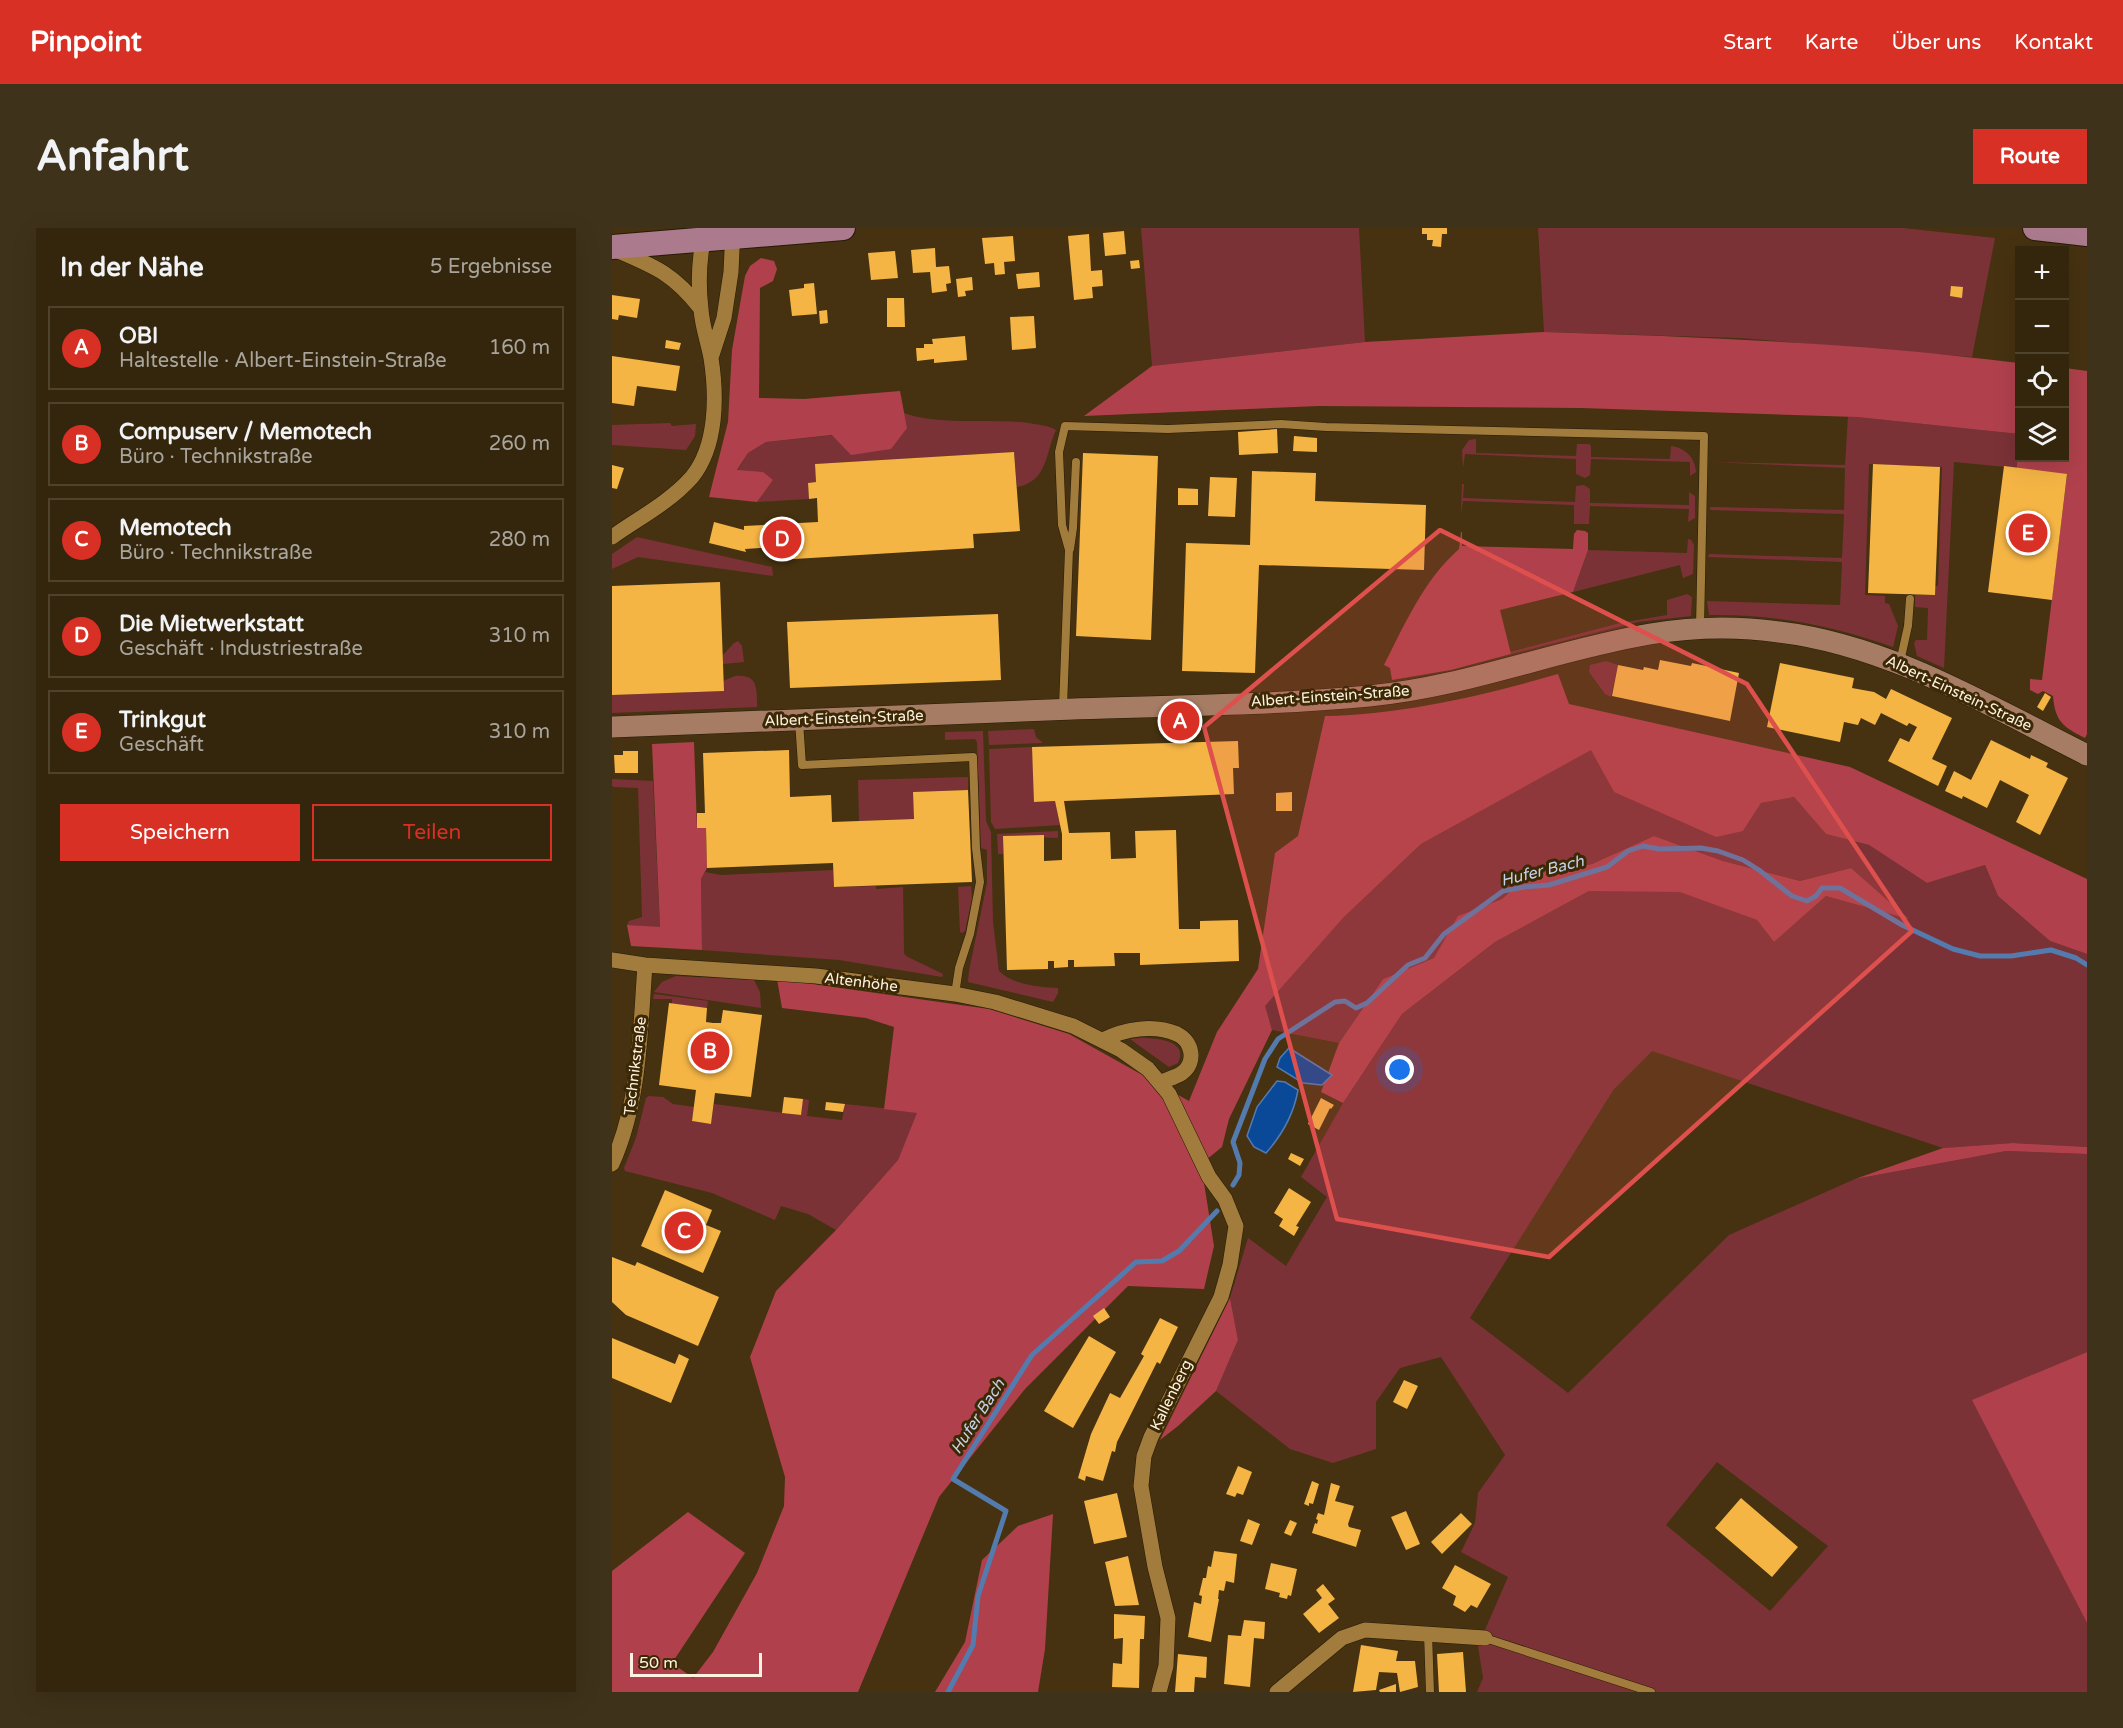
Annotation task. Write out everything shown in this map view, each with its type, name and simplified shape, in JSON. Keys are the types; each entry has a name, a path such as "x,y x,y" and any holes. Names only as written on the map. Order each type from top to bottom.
{"main road":[{"path":"612,247 705,233 843,228"},
{"path":"2035,228 2087,234"}],"street":[{"path":"711,358 724,318 732,272 733,232"},
{"path":"612,537 670,497 690,478 709,446 712,427 711,358 704,335 699,273 705,233"},
{"path":"612,247 649,264 676,280 701,309"},
{"name":"Albert-Einstein-Straße","path":"612,727 1307,700 1400,692 1455,682 1609,642 1652,633 1700,628 1783,632 1847,646 1900,664 2087,754"},
{"name":"Altenhöhe","path":"612,960 645,965 816,976 955,994 995,1002 1073,1026 1103,1040 1136,1060 1161,1082 1180,1115"},
{"name":"Technikstraße","path":"612,1164 627,1127 635,1089 645,965"},
{"path":"1103,1040 1130,1030 1156,1029 1184,1038 1191,1049 1190,1063 1183,1072 1161,1082"},
{"name":"Kallenberg","path":"1159,1692 1166,1666 1168,1618 1155,1567 1141,1486 1144,1456 1151,1437 1221,1297 1230,1265 1236,1226 1226,1199 1209,1177 1180,1115"},
{"path":"1277,1692 1342,1638 1365,1630 1485,1638"}],"lane":[{"path":"1070,550 1062,525 1059,452 1065,426 1168,429 1281,424 1326,428 1704,436 1700,628"},
{"path":"1063,710 1076,462"},
{"path":"1900,664 1908,626 1910,599"},
{"path":"799,719 802,765 973,757 976,848 980,882 955,994"},
{"path":"1428,1633 1430,1692"},
{"path":"1485,1638 1652,1692"}],"highlighted area":[{"path":"1440,530 1747,684 1912,931 1549,1257 1337,1219 1204,727"}],"shaded area":[{"path":"1141,228 1359,228 1365,342 1152,366"},
{"path":"1538,228 1903,228 1995,238 1972,357 1739,338 1544,332"},
{"path":"761,258 774,261 777,269 773,281 760,288 759,398 804,399 900,391 907,428 891,449 851,455 832,435 766,442 748,453 737,470 763,472 773,480 757,502 709,497 728,422 732,350 745,276 750,266"},
{"path":"1544,332 1842,346 2015,363 2015,434 1857,417 1581,408 1319,406 1084,416 1152,366 1365,342"},
{"path":"2069,369 2087,371 2087,734 2085,738 2071,730 2058,717 2053,696 2043,691 2038,694 2030,690 2030,679 2042,680 2067,475 2017,468 2017,462 2069,462"},
{"path":"904,413 949,421 1029,423 1056,430 1040,473 1027,484 1017,487 1014,452 815,464 816,482 808,483 809,499 757,502 773,480 737,471 748,453 766,442 907,428"},
{"path":"1848,416 2015,434 2017,468 1954,462 1944,668 1917,656 1914,643 1916,640 1927,640 1928,608 1915,607 1915,595 1935,595 1935,586 1938,586 1942,467 1869,464 1865,595 1885,596 1885,603 1889,604 1898,626 1893,647 1802,622 1757,616 1709,615 1707,601 1840,605 1842,562 1708,557 1709,554 1842,558 1844,514 1710,510 1710,508 1844,510 1845,468 1711,462 1845,465"},
{"path":"670,423 672,426 696,424 695,436 686,450 612,445 612,425"},
{"path":"1476,439 1476,453 1576,456 1577,444 1589,444 1591,457 1670,459 1671,446 1688,454 1694,462 1696,472 1690,476 1690,462 1591,459 1590,475 1585,478 1576,474 1576,459 1465,454 1463,468 1462,450 1469,440"},
{"path":"1462,484 1464,484 1463,498 1575,502 1576,486 1584,485 1590,489 1590,503 1689,505 1689,492 1695,496 1695,518 1688,522 1689,509 1590,506 1589,524 1574,524 1574,505 1463,501 1461,514"},
{"path":"1577,530 1588,533 1588,550 1573,592 1500,610 1511,654 1451,670 1392,680 1390,668 1384,665 1425,589 1446,561 1459,549 1461,532 1462,546 1573,549 1574,534"},
{"path":"637,537 772,567 773,576 638,557 612,569 612,554"},
{"path":"1688,539 1694,545 1693,574 1683,578 1680,565 1573,592 1588,550 1687,553"},
{"path":"1687,594 1692,597 1691,616 1638,622 1511,654 1510,652 1620,623 1667,615 1667,600"},
{"path":"738,641 742,646 744,662 723,664 723,655"},
{"path":"1606,661 1618,665 1611,697 1605,694 1589,672 1590,665"},
{"path":"1558,674 1569,704 1850,767 2087,879 2087,954 2050,941 1998,896 1985,865 1927,883 1869,845 1826,834 1794,797 1761,803 1743,831 1716,837 1614,792 1591,750 1421,844 1344,917 1265,1006 1272,1030 1229,1119 1222,1147 1201,1164 1214,1246 1204,1289 1128,1286 1025,1389 939,1497 858,1692 612,1692 612,1571 688,1512 745,1553 672,1663 693,1678 713,1652 757,1573 784,1506 785,1477 750,1357 776,1291 836,1230 898,1160 917,1113 884,1109 894,1027 866,1018 782,1008 777,979 989,1009 1069,1034 1189,1101 1217,1032 1258,969 1275,853 1298,836 1325,716 1414,708 1500,690"},
{"path":"735,676 748,677 755,684 757,707 612,713 612,695 723,691 723,681"},
{"path":"1034,729 1036,737 1043,743 989,745 988,731"},
{"path":"983,731 986,821 991,832 993,922 999,971 1019,982 1058,988 1053,1002 968,982 987,883 987,850 981,848 977,742 975,739 945,740 945,732"},
{"path":"694,742 697,828 706,828 707,868 701,879 702,950 631,946 627,925 660,927 652,744"},
{"path":"1032,747 1035,802 1055,801 1060,825 995,829 991,822 989,749"},
{"path":"1592,749 1614,792 1743,831 1761,803 1794,797 1826,834 1869,845 1927,883 1985,865 1998,896 2050,941 2087,954 2087,1147 2013,1143 1943,1148 1652,1051 1614,1089 1470,1318 1568,1393 1729,1235 1855,1179 2006,1151 2087,1154 2087,1352 1973,1400 2087,1623 2087,1692 1477,1692 1483,1678 1478,1646 1508,1577 1461,1552 1475,1523 1478,1493 1505,1455 1441,1357 1400,1368 1376,1402 1376,1449 1333,1463 1290,1449 1216,1391 1238,1340 1230,1298 1248,1238 1286,1266 1327,1197 1301,1177 1343,1103 1402,1014 1495,942 1589,891 1680,891 1757,920 1774,942 1826,896 1908,918 1851,868 1800,881 1723,861 1654,836 1592,864 1528,875 1502,899 1459,916 1434,958 1383,979 1339,1043 1272,1030 1264,1006 1344,917 1421,844","holes":["1717,1462 1828,1546 1770,1611 1666,1525"]},
{"path":"968,777 968,790 913,792 914,819 859,821 858,780"},
{"path":"612,779 653,781 660,928 627,925 629,921 642,917 638,788 614,787"},
{"path":"1058,831 1058,838 1003,836 1003,854 998,854 997,834"},
{"path":"1654,836 1723,861 1800,881 1851,868 1909,919 1826,896 1774,942 1757,920 1680,892 1589,891 1495,942 1402,1014 1343,1103 1321,1092 1339,1043 1383,979 1434,958 1458,916 1502,899 1528,875 1592,864"},
{"path":"833,870 834,887 876,886 876,889 903,887 904,953 943,974 942,977 839,960 702,950 701,879 705,872 721,875"},
{"path":"971,886 972,898 965,931 962,933 960,932 958,887"},
{"path":"676,976 754,980 760,992 761,1008 654,992 662,982"},
{"path":"654,994 708,1001 707,1008 672,1004 672,999 653,999"},
{"path":"1130,1039 1162,1040 1175,1045 1180,1055 1178,1063 1169,1067"},
{"path":"649,1096 663,1097 673,1104 694,1107 692,1121 711,1124 714,1104 800,1115 803,1099 809,1100 807,1116 842,1120 845,1104 918,1112 898,1160 836,1230 808,1214 781,1206 775,1220 712,1193 625,1171 646,1098"},
{"path":"2013,1143 2087,1147 2087,1154 2006,1151 1855,1179 1943,1148"},
{"path":"1230,1298 1238,1340 1216,1391 1160,1440"},
{"path":"2087,1352 2087,1623 1972,1400"},
{"path":"1053,1514 1045,1649 1038,1692 935,1692 965,1642 982,1560 1018,1526"}],"water":[{"path":"1289,1048 1332,1075 1322,1085 1303,1083 1277,1067 1280,1058"},
{"path":"1277,1081 1285,1082 1298,1090 1294,1107 1286,1123 1266,1153 1254,1147 1247,1136 1257,1107"}],"building":[{"path":"1422,228 1447,228 1447,234 1442,234 1441,247 1432,246 1433,240 1427,240 1427,234 1422,234"},
{"path":"1124,231 1126,254 1105,256 1103,233"},
{"path":"1089,234 1091,271 1102,270 1103,286 1092,287 1093,298 1074,300 1068,236"},
{"path":"1013,236 1015,261 1004,262 1005,274 995,275 994,263 985,264 982,238"},
{"path":"935,248 936,267 949,266 951,283 946,284 947,291 932,293 930,272 913,273 911,250"},
{"path":"895,251 898,278 871,280 868,253"},
{"path":"1139,260 1140,268 1131,269 1130,261"},
{"path":"1039,272 1040,287 1018,289 1016,274"},
{"path":"972,277 973,290 965,291 966,296 958,297 956,279"},
{"path":"814,283 817,314 792,316 789,290 804,288 804,284"},
{"path":"1951,286 1963,287 1962,298 1950,296"},
{"path":"612,295 640,299 637,318 619,315 618,320 612,319"},
{"path":"887,298 904,298 905,327 887,327"},
{"path":"827,310 828,323 820,324 819,311"},
{"path":"1034,316 1036,348 1012,350 1010,317"},
{"path":"965,336 967,360 934,363 934,359 917,361 916,348 924,348 924,344 933,344 932,339"},
{"path":"666,340 681,343 679,350 665,348"},
{"path":"612,356 680,366 676,391 637,386 634,406 612,403"},
{"path":"1277,429 1278,453 1239,455 1238,432"},
{"path":"1294,436 1317,438 1317,452 1293,451"},
{"path":"1014,452 1020,531 973,534 974,548 778,560 777,547 745,549 746,552 709,543 714,522 744,530 744,526 818,522 817,498 809,499 808,483 816,482 815,464"},
{"path":"1083,453 1158,456 1151,640 1076,636"},
{"path":"1873,464 1940,467 1935,595 1868,593"},
{"path":"612,465 624,468 617,489 612,488"},
{"path":"2004,466 2067,474 2052,600 1988,592"},
{"path":"1252,471 1316,473 1315,501 1426,505 1424,570 1259,565 1255,673 1182,671 1186,543 1250,545"},
{"path":"1210,477 1237,478 1235,517 1208,516"},
{"path":"1178,488 1198,489 1198,505 1178,505"},
{"path":"720,582 724,691 612,695 612,586"},
{"path":"998,614 1001,680 790,688 787,622"},
{"path":"1660,660 1691,666 1692,663 1739,673 1730,721 1612,696 1618,665 1643,670 1644,667 1658,670"},
{"path":"1780,663 1854,678 1852,688 1874,692 1886,699 1891,689 1952,718 1932,759 1947,766 1938,786 1888,761 1900,738 1909,742 1917,727 1909,723 1907,726 1881,713 1875,725 1861,718 1858,725 1844,722 1840,742 1767,727"},
{"path":"2045,693 2051,697 2043,711 2037,707"},
{"path":"1991,740 2030,759 2031,755 2048,763 2046,767 2068,778 2040,835 2016,822 2029,795 2000,780 1987,808 1963,796 1962,799 1945,791 1954,771 1971,780"},
{"path":"1238,741 1239,768 1233,768 1234,794 1064,801 1069,833 1110,832 1111,859 1136,858 1135,831 1176,830 1179,929 1200,929 1200,921 1238,920 1239,961 1140,965 1140,953 1114,953 1115,966 1074,967 1074,960 1068,960 1068,967 1054,968 1054,961 1048,961 1048,969 1007,970 1003,836 1044,835 1044,861 1062,860 1062,834 1055,801 1034,802 1032,747"},
{"path":"789,750 790,797 831,795 832,822 914,819 913,792 968,790 972,882 834,887 833,863 707,868 706,828 697,828 697,813 705,813 703,753"},
{"path":"623,751 638,751 638,773 615,773 614,755 623,755"},
{"path":"1292,792 1292,811 1276,811 1276,793"},
{"path":"669,1003 707,1008 706,1022 713,1023 721,1023 723,1010 762,1015 751,1097 715,1093 711,1124 692,1121 696,1090 659,1085"},
{"path":"784,1097 803,1099 801,1115 782,1113"},
{"path":"1321,1098 1334,1105 1330,1108 1319,1130 1308,1124"},
{"path":"826,1102 845,1104 843,1112 825,1110"},
{"path":"1291,1153 1304,1159 1300,1166 1288,1159"},
{"path":"1289,1188 1311,1202 1296,1226 1299,1227 1294,1236 1279,1226 1283,1219 1274,1213"},
{"path":"665,1190 712,1210 706,1225 721,1231 703,1273 641,1246"},
{"path":"612,1257 635,1266 637,1262 719,1297 698,1346 626,1315 612,1302"},
{"path":"1104,1308 1110,1317 1099,1324 1093,1316"},
{"path":"1160,1318 1178,1327 1160,1364 1157,1362 1117,1442 1115,1452 1112,1451 1103,1481 1086,1476 1085,1481 1078,1478 1091,1434 1110,1393 1120,1398 1144,1356 1141,1354"},
{"path":"1089,1336 1116,1352 1073,1428 1044,1411"},
{"path":"612,1338 675,1364 679,1354 689,1359 671,1403 612,1378"},
{"path":"1404,1380 1418,1386 1407,1409 1393,1402"},
{"path":"1238,1466 1252,1472 1243,1495 1237,1493 1235,1497 1226,1494"},
{"path":"1312,1481 1319,1484 1313,1504 1309,1503 1309,1506 1304,1504"},
{"path":"1331,1483 1340,1486 1335,1501 1354,1506 1348,1524 1349,1527 1361,1530 1356,1547 1312,1533 1315,1523 1317,1524 1318,1513 1324,1515"},
{"path":"1117,1493 1127,1537 1094,1544 1084,1501"},
{"path":"1741,1498 1798,1547 1772,1577 1715,1528"},
{"path":"1406,1511 1420,1544 1406,1550 1391,1517"},
{"path":"1461,1513 1472,1524 1442,1554 1431,1542"},
{"path":"1248,1519 1260,1524 1252,1545 1240,1541"},
{"path":"1290,1520 1297,1523 1291,1536 1284,1533"},
{"path":"1214,1551 1237,1554 1234,1583 1226,1581 1224,1591 1219,1590 1211,1642 1188,1637 1194,1602 1201,1604 1202,1596 1199,1595 1203,1578 1206,1578 1208,1566 1211,1567"},
{"path":"1128,1556 1139,1605 1115,1606 1105,1562"},
{"path":"1271,1563 1297,1569 1291,1596 1288,1595 1287,1599 1279,1597 1280,1593 1265,1589"},
{"path":"1455,1565 1491,1584 1477,1608 1471,1605 1465,1612 1453,1605 1456,1596 1442,1588"},
{"path":"1323,1584 1335,1599 1328,1604 1339,1618 1319,1633 1303,1614 1322,1598 1316,1590"},
{"path":"1114,1614 1145,1616 1144,1639 1140,1639 1139,1688 1112,1687 1113,1663 1122,1664 1123,1638 1114,1639"},
{"path":"1244,1620 1265,1622 1264,1639 1254,1638 1250,1687 1224,1684 1228,1635 1241,1636"},
{"path":"1361,1645 1398,1651 1396,1661 1415,1661 1418,1687 1400,1692 1397,1673 1379,1672 1376,1690 1353,1692"},
{"path":"1463,1652 1466,1692 1439,1692 1437,1654"},
{"path":"1178,1654 1207,1657 1206,1678 1195,1677 1194,1692 1175,1692"},
{"path":"1396,1684 1396,1692 1380,1692 1379,1690"}],"waterway":[{"name":"Hufer Bach","path":"1233,1185 1239,1175 1240,1163 1233,1142 1265,1059 1278,1039 1335,1002 1345,1001 1356,1008 1367,1003 1408,965 1425,958 1444,934 1503,891 1549,885 1607,867 1628,851 1643,846 1659,849 1701,848 1718,851 1743,860 1792,896 1807,901 1816,896 1822,888 1840,888 1902,925 1953,949 1980,956 2011,956 2051,950 2076,958 2087,965"},
{"name":"Hufer Bach","path":"948,1692 973,1645 978,1596 1006,1511 953,1479 1032,1355 1136,1262 1162,1261 1179,1251 1217,1211"}],"place":[{"name":"Trinkgut","path":"2028,533"},
{"name":"Die Mietwerkstatt","path":"782,539"},
{"name":"OBI","path":"1180,721"},
{"name":"Compuserv / Memotech","path":"710,1051"},
{"name":"Memotech","path":"684,1231"}]}
